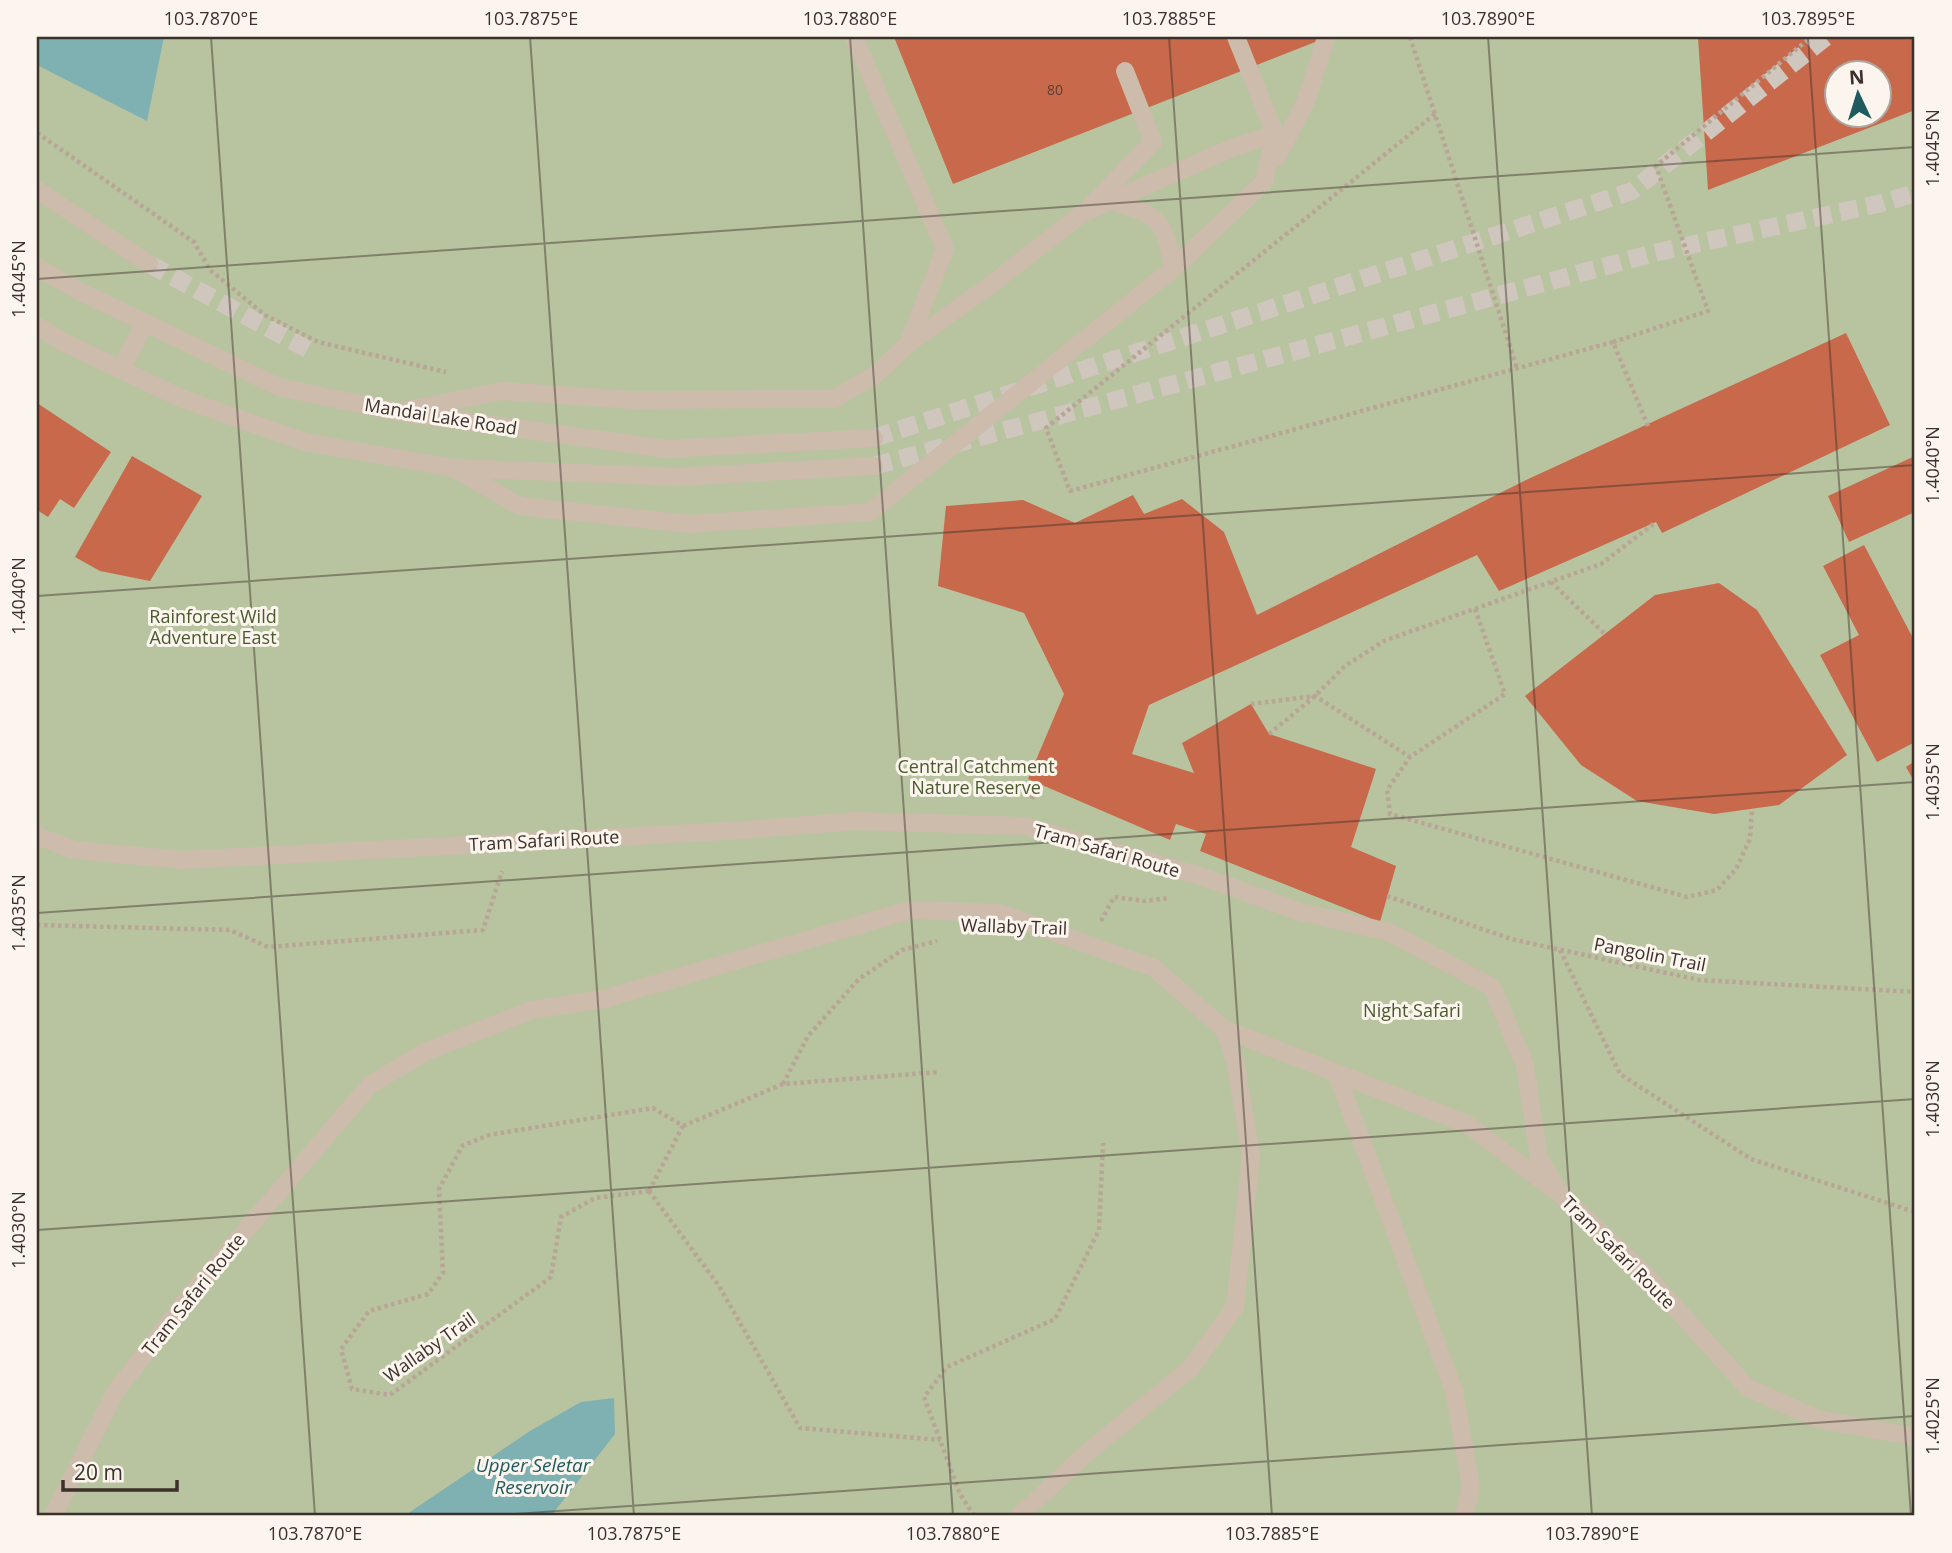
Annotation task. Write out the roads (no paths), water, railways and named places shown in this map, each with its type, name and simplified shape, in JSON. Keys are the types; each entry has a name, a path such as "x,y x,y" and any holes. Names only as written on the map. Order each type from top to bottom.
{"street":[{"path":"854,37 945,249 908,344"},
{"path":"1236,37 1275,134 1264,182"},
{"path":"453,468 520,506 690,524 870,512 1174,268 1264,182 1306,101 1326,38"},
{"path":"398,412 502,391 633,400 834,400 875,375 908,344 989,286 1083,213 1153,142 1125,71"},
{"path":"1083,213 1232,148 1275,134"},
{"path":"37,190 149,264"},
{"path":"1110,201 1147,212 1166,232 1174,268"},
{"name":"Mandai Lake Road","path":"37,267 79,291 279,387 398,412 667,449 874,439"},
{"path":"121,369 145,323"},
{"path":"37,326 63,342 183,399 305,442 453,468 679,477 874,466"},
{"name":"Tram Safari Route","path":"37,836 75,850 183,860 730,831 856,821 1024,827 1203,877 1301,912 1389,932 1492,987 1525,1066 1539,1158 1561,1195 1646,1275 1747,1387 1817,1419 1915,1437"},
{"name":"Tram Safari Route","path":"53,1516 116,1391 192,1293 370,1085 425,1052 532,1010 604,999 909,910 1000,913 1154,968 1224,1030 1236,1060 1251,1155 1236,1307 1191,1368 1089,1451 1019,1516"},
{"path":"1224,1030 1467,1124 1561,1195"},
{"path":"1337,1074 1454,1391 1471,1486 1464,1516"}],"water":[{"path":"37,37 164,37 147,121 37,65"},
{"name":"Upper Seletar Reservoir","path":"614,1398 615,1434 551,1516 404,1516 530,1431 581,1402"}],"tunnel":[{"path":"874,438 1632,191 1826,37"},
{"path":"874,466 1654,253 1882,203 1915,193"},
{"path":"149,264 313,352"}],"park label":[{"name":"Rainforest Wild Adventure East","path":"213,626"},
{"name":"Central Catchment Nature Reserve","path":"976,776"},
{"name":"Night Safari","path":"1412,1010"}]}
